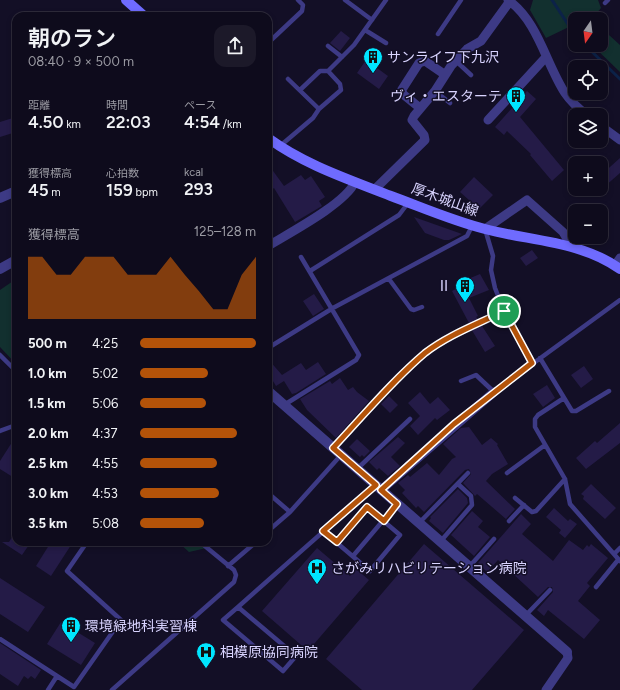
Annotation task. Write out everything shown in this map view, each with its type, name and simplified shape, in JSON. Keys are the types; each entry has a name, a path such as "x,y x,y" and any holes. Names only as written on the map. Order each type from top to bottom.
{"main road":[{"path":"128,0 140,12"},
{"name":"厚木城山線","path":"272,141 306,162 472,226 572,247 618,264"}],"street":[{"path":"374,189 424,140 424,135 412,120 434,91 444,74 467,49 481,41 509,1 519,10 532,27 565,93 580,108"},
{"path":"488,120 546,57"},
{"path":"420,108 401,91 419,63 425,61 444,74"},
{"path":"608,131 620,140"},
{"path":"272,244 321,213 347,193 355,182"},
{"path":"0,198 12,193"},
{"path":"485,229 527,200 563,232 572,247"},
{"path":"0,269 12,262"},
{"path":"378,487 494,392"},
{"path":"272,394 567,652 567,661 546,690"}],"lane":[{"path":"272,39 302,11 303,5 298,0"},
{"path":"345,0 372,20"},
{"path":"300,90 320,71 328,71 342,57 365,30 386,0"},
{"path":"438,34 461,0"},
{"path":"365,30 386,43"},
{"path":"328,46 342,57"},
{"path":"456,61 471,75"},
{"path":"280,146 313,118 319,109 341,90 340,84 328,71"},
{"path":"288,79 319,109"},
{"path":"434,91 450,104"},
{"path":"310,271 400,215 408,202"},
{"path":"272,346 333,308 467,236 472,226"},
{"path":"485,229 493,256 492,275 504,311 532,363"},
{"path":"284,405 358,358 357,351 333,308 301,257"},
{"path":"389,279 411,309 414,310 422,307"},
{"path":"461,381 476,375 494,392 620,300"},
{"path":"333,448 389,388 425,353 444,340 504,311"},
{"path":"0,355 12,368"},
{"path":"540,358 571,409 576,411 609,391"},
{"path":"564,398 536,417 535,427 565,479 570,504 619,560 596,587"},
{"path":"357,469 410,419"},
{"path":"1,429 12,427"},
{"path":"507,473 545,445"},
{"path":"272,528 290,512 341,454"},
{"path":"419,523 468,473"},
{"path":"515,498 532,512 536,512 565,479"},
{"path":"440,542 472,506 471,496 458,484"},
{"path":"238,607 296,656 283,671 223,620 323,531 378,487"},
{"path":"272,496 290,512"},
{"path":"353,556 397,504"},
{"path":"509,521 524,505"},
{"path":"323,531 370,570 400,535 367,507 337,542"},
{"path":"469,567 494,539"},
{"path":"0,639 74,687 121,620 67,571 84,546"},
{"path":"112,690 231,585 236,575 205,546"},
{"path":"228,566 251,546"},
{"path":"614,554 620,548"},
{"path":"525,616 550,590"},
{"path":"48,690 57,676"}],"green space":[{"path":"533,0 598,0 601,8 598,12 568,12 568,27 546,38 530,10"},
{"path":"608,34 620,45 620,72 599,52 608,52"},
{"path":"12,282 12,360 0,347 0,290"},
{"path":"182,546 211,546 211,547 189,552"}],"building":[{"path":"341,31 350,38 340,51 330,43"},
{"name":"サンライフ下九沢","path":"366,60 388,76 379,89 357,73"},
{"path":"527,91 536,99 520,117 564,170 552,181 530,155 531,154 507,131 504,135 495,127"},
{"path":"12,118 12,133 0,137 0,122"},
{"path":"620,158 620,173 608,184 608,169"},
{"path":"272,170 284,186 301,175 305,180 311,176 325,197 319,201 322,206 295,222 274,188 272,190"},
{"path":"474,177 493,195 479,209 460,192"},
{"path":"414,217 462,234 449,240 444,240 425,233"},
{"path":"532,250 538,258 526,266 520,258"},
{"path":"480,274 489,290 469,298 478,319 469,323 452,291 469,282 468,279"},
{"path":"314,294 324,309 313,316 303,301"},
{"path":"482,326 495,346 485,352 472,330"},
{"path":"318,362 326,374 292,394 284,381 276,386 272,380 272,364 282,375 301,363 306,370"},
{"path":"584,366 593,379 581,388 571,375"},
{"path":"340,378 348,390 353,387 369,401 336,438 307,410 300,399 330,381 332,384"},
{"path":"547,385 555,398 543,407 533,394"},
{"path":"420,392 430,404 438,397 450,410 437,420 435,418 418,435 410,426 420,416 408,403"},
{"path":"389,396 398,405 390,413 381,404"},
{"path":"620,423 620,443 586,469 576,458 595,441 597,443"},
{"path":"469,427 482,445 491,438 498,444 497,445 508,464 492,474 486,481 515,509 506,519 477,494 475,496 463,483 471,474 469,469 465,470 424,512 418,506 416,508 402,493 405,490 398,483 408,475 410,477 427,463 439,475 452,459 456,457 443,444 461,428"},
{"path":"398,437 405,443 391,457 400,466 388,476 379,468 377,470 369,462"},
{"path":"357,439 370,451 364,457 362,455 360,457 349,447"},
{"path":"12,442 12,476 0,469 0,461"},
{"path":"591,484 616,508 605,519 583,499 584,496 581,494"},
{"path":"458,489 467,498 468,503 443,533 429,521 431,518 430,517"},
{"path":"554,508 568,521 570,519 577,524 565,538 559,533 561,530 546,517"},
{"path":"472,511 483,521 478,527 490,537 474,556 451,535"},
{"path":"521,514 531,524 522,534 553,561 569,540 583,550 587,545 589,547 591,544 608,558 587,583 590,586 578,601 600,620 584,639 548,610 544,616 537,610 553,592 552,587 548,587 538,597 498,560 487,572 478,563"},
{"path":"12,537 12,546 28,546 22,555 2,542 9,542"},
{"path":"424,544 524,630 472,690 362,690 326,659"},
{"path":"48,546 70,546 51,576 36,566"},
{"path":"317,548 350,576 356,569 369,580 308,651 262,611"},
{"path":"0,578 45,607 28,632 0,614"},
{"name":"環境緑地科実習棟","path":"61,622 95,643 81,665 47,644"},
{"path":"0,643 41,670 35,679 31,676 28,679 24,676 18,686 0,674"}],"waterway":[{"path":"552,0 568,24"},
{"path":"592,52 620,79"}],"place":[{"name":"サンライフ下九沢","path":"373,74"},
{"name":"ヴィ・エスターテ","path":"516,113"},
{"name":"Ⅱ","path":"465,303"},
{"name":"さがみリハビリテーション病院","path":"317,585"},
{"name":"環境緑地科実習棟","path":"71,643"},
{"name":"相模原協同病院","path":"206,669"}],"route":[{"path":"504,311 532,363 454,424 381,490 397,504 384,521 367,507 337,542 323,531 376,485 333,448 389,388 425,353 444,340 504,311"}]}
